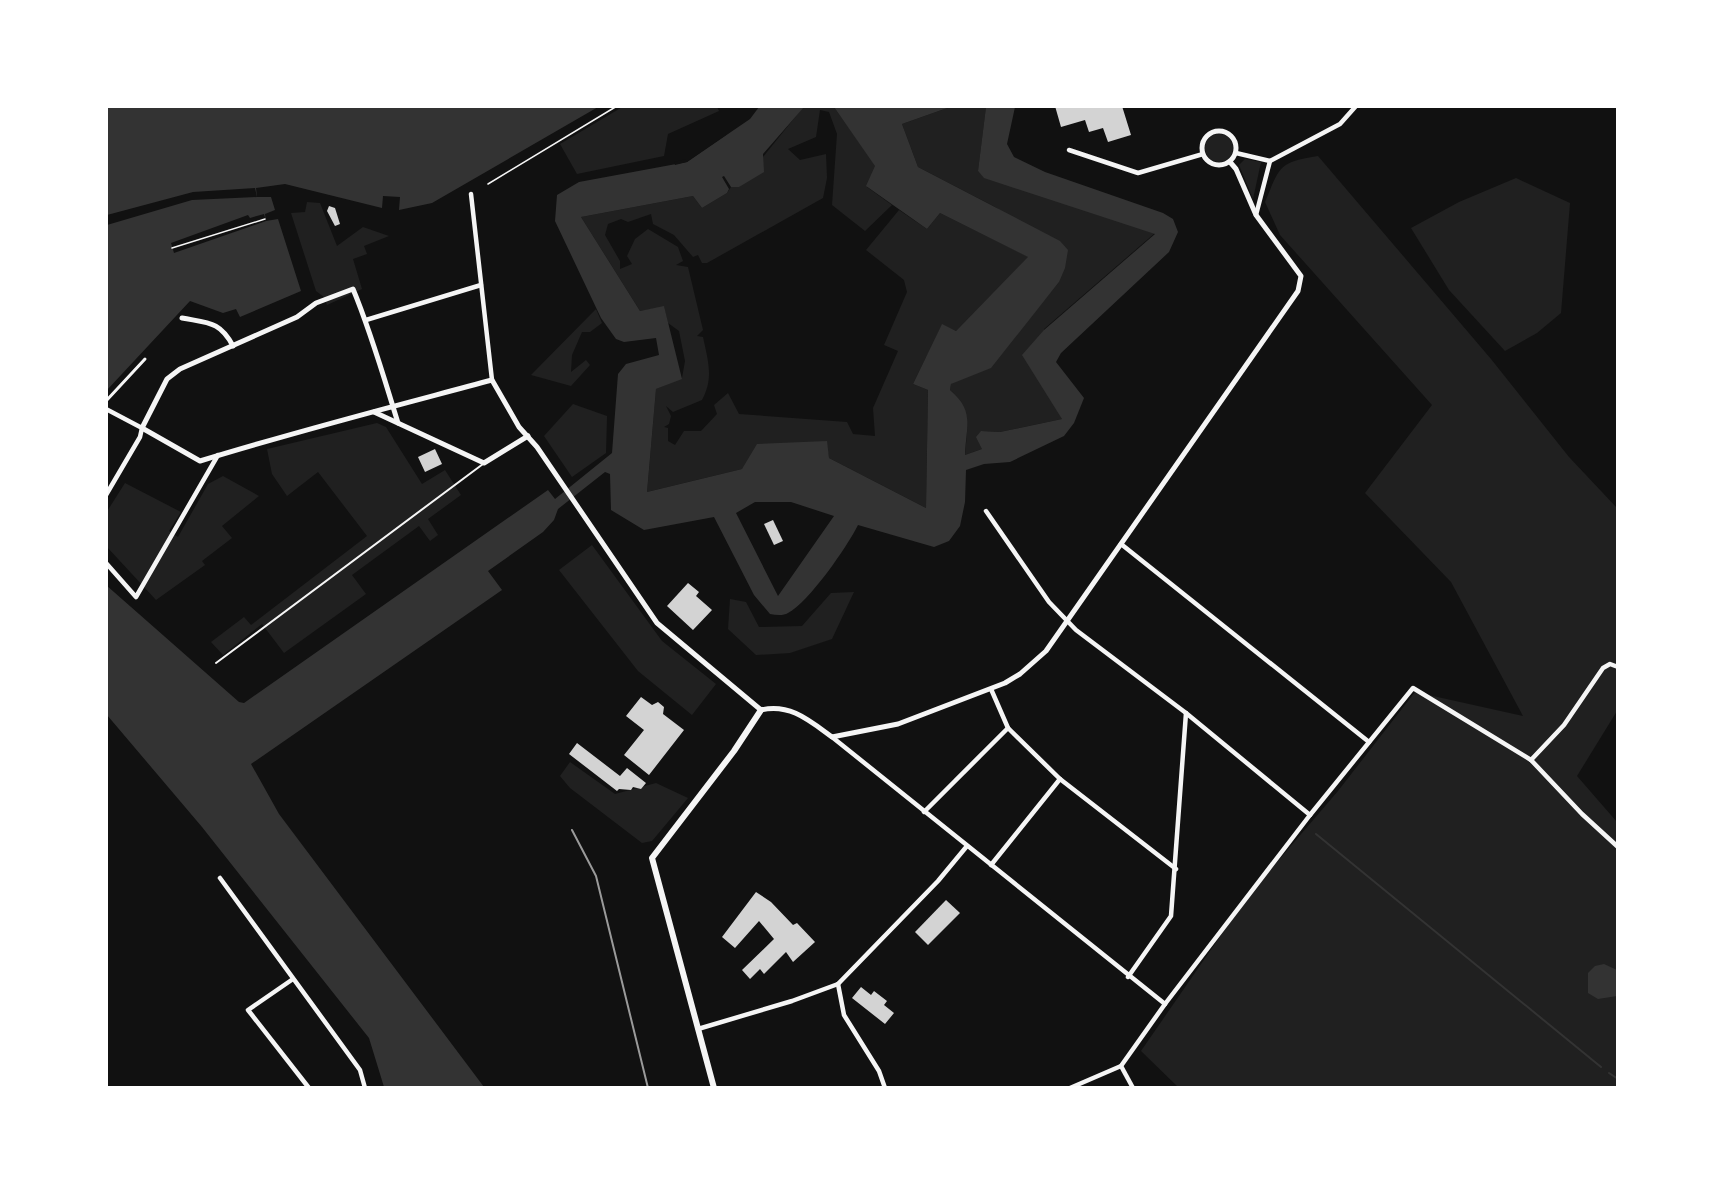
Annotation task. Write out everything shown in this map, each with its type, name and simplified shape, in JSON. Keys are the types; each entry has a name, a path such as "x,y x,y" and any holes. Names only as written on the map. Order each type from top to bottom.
{"main road":[{"path":"714,1088 652,858 734,750 760,710"}],"street":[{"path":"1236,153 1270,160 1340,124 1356,106"},
{"path":"1218,131 1230,135 1234,140 1236,153 1230,162 1218,165 1206,160 1203,154 1203,141 1207,136 1218,131"},
{"path":"1068,150 1138,172 1203,154"},
{"path":"1256,215 1270,160"},
{"path":"832,737 898,724 991,689 1020,674 1046,651 1301,285 1301,276 1256,215 1236,168 1230,162"},
{"path":"471,194 492,380 657,623 760,710 770,708 792,711 832,737 1128,977 1165,1004"},
{"path":"366,320 481,285"},
{"path":"106,495 140,437 142,428 167,380 180,369 297,318 316,303 353,289 366,320 398,423"},
{"path":"182,318 213,324 224,330 233,346"},
{"path":"106,401 144,359"},
{"path":"106,409 200,461 492,380"},
{"path":"374,412 484,464 528,436"},
{"path":"106,563 136,597 218,456"},
{"path":"986,511 1049,602 1067,621 1186,713 1310,815"},
{"path":"1121,544 1369,742"},
{"path":"1531,760 1564,725 1603,668 1610,664 1617,667"},
{"path":"1070,1088 1121,1066 1165,1004 1310,815 1413,688 1531,760 1617,847"},
{"path":"991,689 1008,728 1060,779 1176,869"},
{"path":"1128,977 1171,916 1186,713"},
{"path":"924,812 1008,728"},
{"path":"991,865 1060,779"},
{"path":"698,1029 792,1001 838,984 938,881 967,846"},
{"path":"220,878 360,1070 365,1088"},
{"path":"293,979 248,1010 309,1088"},
{"path":"838,984 844,1014 879,1071 885,1088"},
{"path":"1121,1066 1133,1088"}],"lane":[{"path":"216,663 484,464"}],"path":[{"path":"488,184 616,106"},
{"path":"172,248 265,219"}],"shaded area":[{"path":"624,106 717,107 719,111 668,134 664,156 577,174 560,144"},
{"path":"804,106 834,107 876,166 867,187 892,205 865,231 832,205 837,134 829,112 820,110 816,137 788,149 800,160 826,154 827,178 823,198 707,263 702,263 698,255 693,257 674,235 653,224 651,214 628,222 621,219 608,224 605,235 620,261 620,269 632,264 627,256 635,239 648,229 678,247 683,261 676,265 688,267 703,330 697,336 703,337 709,377 702,400 673,412 666,406 671,416 669,424 664,427 668,428 668,441 675,445 684,431 701,431 717,414 714,405 728,393 739,414 847,422 853,434 875,436 873,408 898,351 884,345 907,292 904,280 866,250 899,210 927,229 940,213 1029,257 956,331 942,325 913,384 928,390 926,508 829,458 826,441 742,469 647,492 656,389 682,378 685,361 679,331 668,323 664,307 640,311 581,217 693,196 702,208 727,193 731,187 739,187"},
{"path":"107,107 598,107 432,203 399,210 400,197 383,196 382,208 285,184 256,188 257,197 271,197 275,210 265,214 266,221 278,219 301,291 240,317 236,309 223,313 190,301 107,390"},
{"path":"759,107 804,107 763,154 764,172 739,187 731,187 724,176 722,177 729,189 727,193 702,208 693,196 581,217 640,311 664,306 682,379 656,389 647,492 742,469 757,444 827,441 829,458 926,508 928,390 913,384 942,324 956,331 1028,257 940,213 927,229 866,186 875,166 834,107 950,107 902,124 918,167 1060,241 1068,250 1065,268 1059,282 991,368 951,384 950,390 966,412 965,455 982,449 976,437 981,431 1000,432 1062,419 1022,355 1044,330 1155,234 984,178 978,171 986,107 1015,107 1007,144 1014,157 1045,172 1163,213 1173,219 1178,232 1169,252 1061,353 1056,362 1084,398 1074,423 1064,436 1010,462 984,464 966,470 965,502 960,526 949,541 934,547 858,525 837,560 806,598 786,614 770,614 754,595 714,517 644,530 611,510 610,474 605,472 558,509 554,520 543,532 488,571 502,590 251,764 279,814 484,1087 384,1087 369,1038 202,827 107,715 106,585 239,702 244,703 548,490 555,499 612,453 618,374 626,364 659,355 656,338 624,342 616,339 601,318 555,221 557,195 579,182 687,162 750,119","holes":["755,502 791,502 834,516 778,596 736,513"]},
{"path":"950,107 986,107 978,171 984,177 1155,233 1044,329 1062,419 1000,432 981,431 982,449 965,455 967,420 962,405 950,390 951,384 1015,336 1059,282 997,208 918,167 902,124"},
{"path":"1219,134 1229,138 1233,148 1229,158 1219,162 1209,158 1205,148 1209,138"},
{"path":"1318,156 1491,359 1569,457 1617,508 1617,711 1577,776 1617,822 1617,1087 1178,1087 1141,1051 1248,896 1338,791 1415,692 1523,716 1451,582 1365,493 1432,405 1280,235 1265,202 1274,180 1288,164"},
{"path":"1245,159 1261,162 1253,199 1239,165"},
{"path":"1516,178 1570,203 1561,313 1537,333 1505,351 1449,290 1411,228 1459,202"},
{"path":"307,202 320,203 337,246 363,227 389,236 364,246 367,254 353,259 362,289 327,305 324,297 316,291 291,213 305,212"},
{"path":"596,309 602,323 590,332 582,332 572,355 571,372 586,360 590,365 571,386 531,375"},
{"path":"573,404 607,416 606,453 572,477 544,436"},
{"path":"377,423 386,427 422,484 445,470 461,495 428,519 438,535 430,541 419,526 352,575 366,594 284,653 262,624 223,655 211,642 244,617 251,625 367,536 318,472 287,496 272,474 267,449"},
{"path":"223,476 259,496 222,526 232,538 202,561 205,565 156,600 107,547 106,513 125,483 181,512 169,531 178,537 208,484"},
{"path":"592,545 662,641 716,684 692,715 638,671 559,570"},
{"path":"854,592 832,639 790,653 756,655 728,629 730,599 746,602 759,627 802,626 831,593"},
{"path":"570,762 615,794 656,783 688,798 652,841 642,843 570,788 560,776"},
{"path":"1604,964 1617,970 1617,996 1598,999 1588,993 1588,973 1595,966"}],"pier":[{"path":"725,133 726,135 687,162 675,165 674,162 686,159"},
{"path":"255,188 257,197 192,200 107,225 107,215 193,192"},
{"path":"264,214 266,221 174,253 171,243 248,215 250,218"}],"building":[{"path":"1055,106 1122,106 1131,135 1108,142 1103,128 1089,132 1085,120 1061,127"},
{"path":"329,206 335,208 340,224 335,226 327,211"},
{"path":"435,449 442,464 425,472 418,457"},
{"path":"773,520 783,541 774,545 764,524"},
{"path":"688,583 699,592 696,596 712,610 693,630 667,606"},
{"path":"641,697 652,705 658,702 664,707 663,714 684,730 649,775 624,755 644,730 626,716"},
{"path":"577,743 620,776 627,768 646,783 641,789 633,787 631,790 619,789 617,791 569,754"},
{"path":"756,892 771,902 793,925 797,923 815,942 793,962 786,952 764,974 760,969 750,979 742,970 774,939 759,921 735,948 722,937"},
{"path":"946,900 960,913 928,945 915,932"},
{"path":"861,987 871,995 874,991 887,1001 884,1005 894,1013 885,1024 852,998"}],"waterway":[{"path":"1316,834 1601,1067"},
{"path":"1609,1073 1618,1079"}],"railway":[{"path":"572,830 596,876 648,1088"}]}
